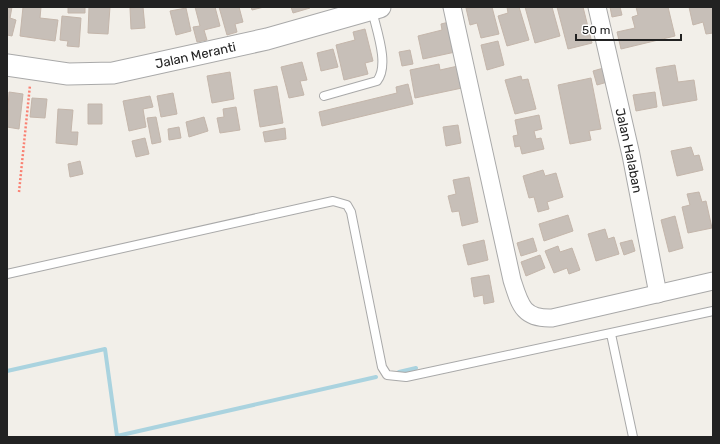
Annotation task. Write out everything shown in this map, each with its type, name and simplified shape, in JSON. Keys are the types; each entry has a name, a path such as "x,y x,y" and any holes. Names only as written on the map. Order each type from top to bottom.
{"street":[{"path":"452,7 512,280 518,299 524,310 535,318 552,318 713,281"},
{"name":"Jalan Halaban","path":"597,7 632,155 658,294"},
{"name":"Jalan Meranti","path":"7,65 75,74 113,73 267,39 376,8"}],"lane":[{"path":"324,96 377,81 381,76 384,68 376,8"},
{"path":"7,274 333,201 347,205 352,212 382,367 387,375 406,377 713,311"},
{"path":"611,334 634,437"}],"path":[{"path":"19,192 32,69"}],"building":[{"path":"7,7 12,7 10,18 16,20 12,36 7,35"},
{"path":"23,7 41,7 40,18 58,20 55,41 20,36"},
{"path":"68,7 85,7 85,13 68,13"},
{"path":"89,7 110,7 108,34 88,33"},
{"path":"143,7 145,28 131,29 130,8"},
{"path":"195,7 215,7 220,26 204,30 207,40 197,42 193,27 200,26"},
{"path":"219,7 239,7 243,22 235,24 237,32 227,35"},
{"path":"251,7 264,7 252,10"},
{"path":"291,7 310,7 310,8 293,13"},
{"path":"492,7 499,34 481,38 477,23 470,25 466,8"},
{"path":"507,7 519,7 529,40 507,46 498,16 508,13"},
{"path":"525,7 552,7 560,36 535,43"},
{"path":"557,7 583,7 592,43 568,49"},
{"path":"610,7 620,7 622,15 612,17"},
{"path":"636,7 668,7 675,36 621,49 617,32 635,28 632,17 638,15"},
{"path":"689,7 713,7 713,33 706,34 703,22 693,25"},
{"path":"186,8 191,31 176,35 170,11"},
{"path":"62,16 81,18 79,47 67,46 68,41 60,40"},
{"path":"453,21 460,51 423,59 418,36 442,30 441,24"},
{"path":"365,29 373,61 365,63 368,74 344,80 336,45 355,40 353,32"},
{"path":"498,41 504,65 487,70 481,45"},
{"path":"333,49 338,67 321,71 317,53"},
{"path":"410,50 413,64 402,66 399,52"},
{"path":"302,62 307,80 300,81 304,95 289,98 281,67"},
{"path":"439,64 440,70 458,66 462,88 415,98 410,70"},
{"path":"675,65 678,82 694,80 697,100 663,106 656,68"},
{"path":"607,67 611,81 597,85 593,71"},
{"path":"230,72 234,99 212,103 207,76"},
{"path":"521,76 522,80 528,79 536,109 515,114 505,80"},
{"path":"591,78 601,129 589,131 591,140 570,144 558,85"},
{"path":"408,84 413,104 322,126 319,112 397,93 396,87"},
{"path":"277,86 283,123 260,127 254,90"},
{"path":"9,92 23,94 19,129 7,127"},
{"path":"655,92 657,107 636,111 633,95"},
{"path":"173,93 177,114 161,117 157,96"},
{"path":"150,96 153,107 143,109 146,127 129,131 123,101"},
{"path":"32,98 47,99 45,118 30,117"},
{"path":"88,104 102,104 102,124 88,124"},
{"path":"236,107 240,130 220,133 217,118 224,117 223,109"},
{"path":"58,109 73,110 71,132 78,132 77,145 56,143"},
{"path":"539,115 542,129 534,131 536,139 541,138 544,149 522,154 520,146 515,147 513,136 518,135 515,120"},
{"path":"156,117 161,142 152,144 147,118"},
{"path":"204,117 208,131 189,137 186,122"},
{"path":"458,125 461,143 446,146 443,127"},
{"path":"179,127 181,138 169,140 168,129"},
{"path":"285,128 286,139 265,142 263,132"},
{"path":"145,138 149,154 136,157 132,141"},
{"path":"691,147 694,156 699,155 703,170 677,176 671,151"},
{"path":"80,161 83,174 70,177 68,164"},
{"path":"543,170 545,176 556,173 563,197 547,202 549,209 538,212 534,197 529,198 523,176"},
{"path":"469,177 478,222 462,226 459,211 452,212 448,196 456,194 453,180"},
{"path":"699,192 702,202 706,201 712,228 688,233 682,207 690,205 687,194"},
{"path":"568,215 573,231 544,241 539,224"},
{"path":"675,216 683,248 669,252 661,220"},
{"path":"605,229 608,239 614,237 619,254 596,261 588,234"},
{"path":"533,238 537,251 521,256 517,243"},
{"path":"484,240 488,260 468,265 463,245"},
{"path":"632,240 635,251 624,255 620,243"},
{"path":"558,246 560,252 572,248 580,270 569,274 567,268 554,273 545,251"},
{"path":"540,255 545,268 526,276 521,262"},
{"path":"489,275 494,302 484,304 483,295 474,297 471,278"}],"waterway":[{"path":"7,371 105,349 117,436 376,377"},
{"path":"399,372 416,368"}]}
